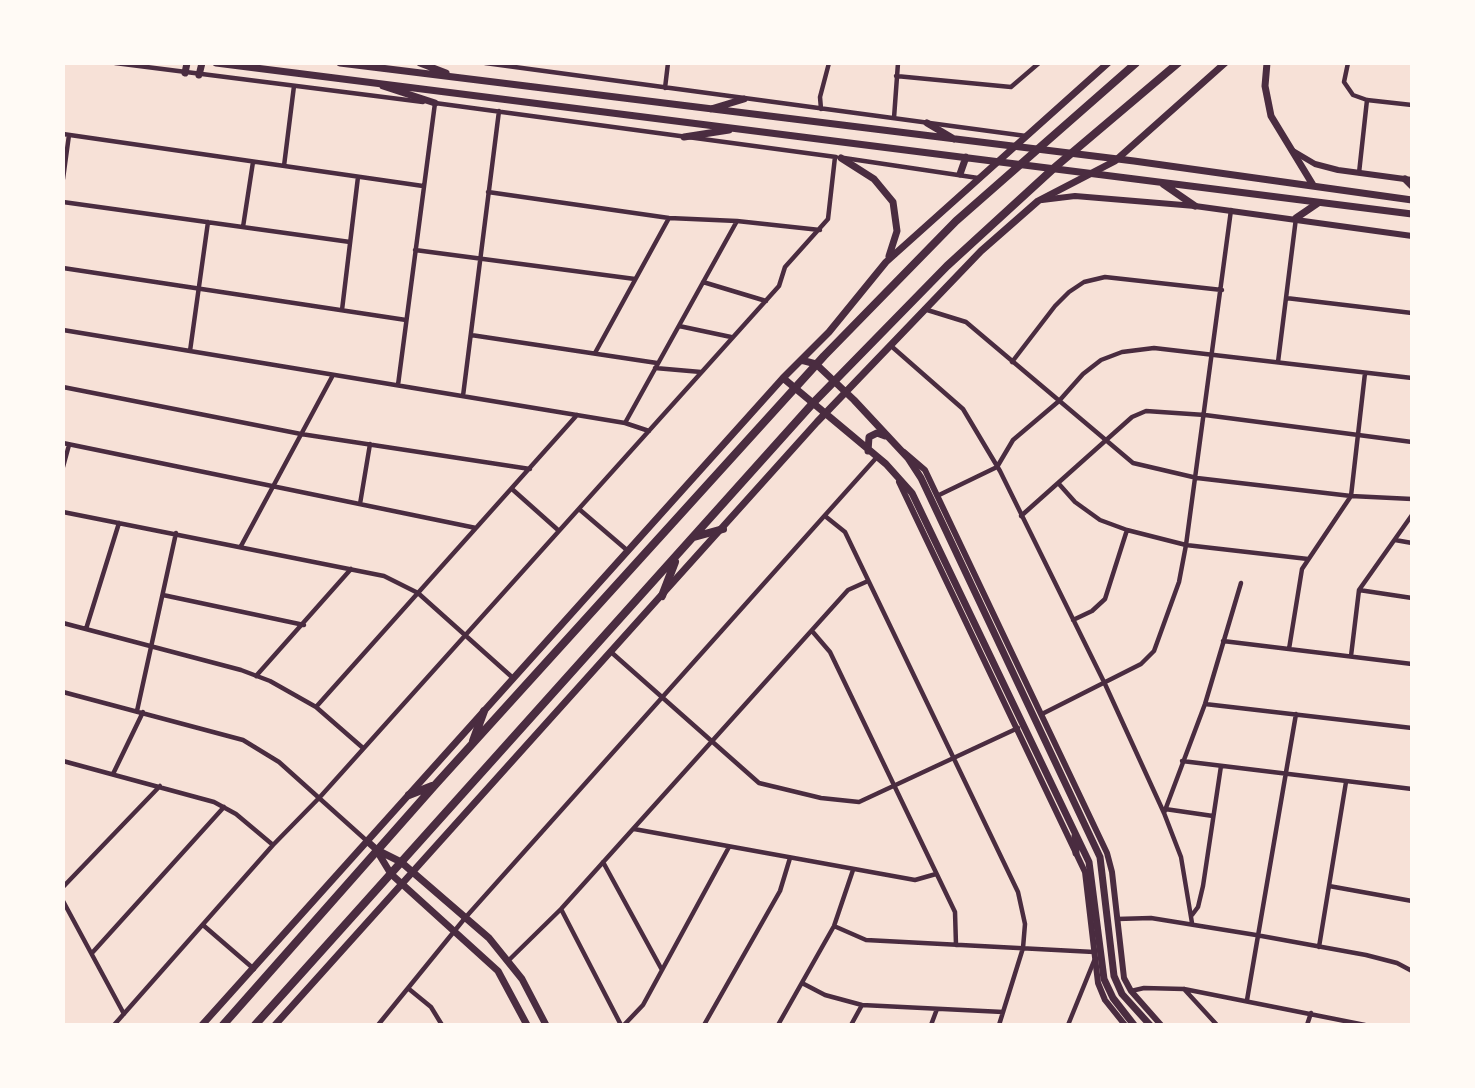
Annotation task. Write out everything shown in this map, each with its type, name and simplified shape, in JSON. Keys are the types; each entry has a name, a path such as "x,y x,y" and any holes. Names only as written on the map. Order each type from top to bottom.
{"highway":[{"path":"223,1025 435,785 796,385 956,221 1136,63"},
{"path":"255,1025 834,381 947,266 1054,168 1178,63"},
{"path":"694,537 723,528"},
{"path":"663,596 677,555"},
{"path":"471,747 484,711"},
{"path":"409,795 435,785"},
{"path":"262,1025 264,1015"}],"main road":[{"path":"185,73 187,63"},
{"path":"199,75 202,63"},
{"path":"216,63 1412,214"},
{"path":"340,63 1313,185 1412,200"},
{"path":"420,63 456,77"},
{"path":"202,1025 783,378 829,332 886,262 1108,63"},
{"path":"275,1025 845,391 981,251 1038,201 1115,161 1225,63"},
{"path":"1266,63 1266,101 1291,150 1313,185"},
{"path":"369,81 435,103"},
{"path":"556,104 558,91"},
{"path":"709,109 744,99"},
{"path":"927,123 958,141"},
{"path":"684,137 736,128"},
{"path":"838,157 874,179 893,202 897,231 894,246 886,262"},
{"path":"960,174 966,157"},
{"path":"1408,179 1412,186"},
{"path":"1160,182 1195,206"},
{"path":"1362,206 1367,202 1364,193"},
{"path":"1296,218 1318,202"},
{"path":"801,360 816,364 845,391 901,450 921,478 1100,857 1115,981 1122,994 1150,1025"},
{"path":"783,378 796,385 868,451 891,468 912,493 1075,832 1094,878 1105,983 1131,1024"},
{"path":"868,451 869,437 877,433 886,436"},
{"path":"1075,832 1076,853"},
{"path":"368,841 377,850 391,874 498,971 527,1025"},
{"path":"377,850 401,862 509,960 546,1025"},
{"path":"1105,885 1115,897"},
{"path":"420,900 430,896 430,887"}],"street":[{"path":"115,63 499,111 978,178"},
{"path":"485,63 509,64 744,99 1027,136"},
{"path":"665,88 668,63"},
{"path":"821,109 820,97 829,63"},
{"path":"894,118 898,63"},
{"path":"897,76 1011,87 1039,63"},
{"path":"1348,63 1344,72 1346,89 1367,100 1412,105"},
{"path":"284,166 294,86"},
{"path":"1359,173 1367,100"},
{"path":"398,385 435,103"},
{"path":"463,396 499,111"},
{"path":"63,179 66,135 423,186"},
{"path":"1291,150 1315,164 1408,179"},
{"path":"114,1025 273,845 320,797 779,286 785,267 821,230 830,214 838,157"},
{"path":"243,227 253,162"},
{"path":"342,310 358,177"},
{"path":"488,192 669,218 737,221 821,230"},
{"path":"1038,201 1075,197 1195,206 1412,236"},
{"path":"63,202 350,242"},
{"path":"1042,714 1141,664 1154,651 1179,582 1186,545 1231,210"},
{"path":"595,354 669,218"},
{"path":"1278,362 1296,218"},
{"path":"625,422 737,221"},
{"path":"190,351 208,222"},
{"path":"415,250 635,279"},
{"path":"63,268 406,320"},
{"path":"1012,362 1055,306 1084,282 1105,277 1222,290"},
{"path":"703,282 765,301"},
{"path":"1286,298 1412,313"},
{"path":"924,309 967,322 1133,463 1196,478 1351,496 1412,499"},
{"path":"678,326 732,337"},
{"path":"63,330 625,422 649,431"},
{"path":"470,335 702,372"},
{"path":"890,344 962,409 998,467 1164,811 1181,857 1192,923"},
{"path":"937,496 998,467 1013,439 1059,401 1101,360 1122,352 1154,348 1412,379"},
{"path":"1289,649 1302,569 1344,511 1351,496 1365,373"},
{"path":"241,546 333,374"},
{"path":"63,387 301,434 530,469"},
{"path":"1021,516 1132,417 1146,411 1205,415 1412,442"},
{"path":"316,708 578,415"},
{"path":"63,467 66,444 476,528"},
{"path":"360,504 370,444"},
{"path":"901,450 919,463 937,496 1107,853 1115,897 1122,972 1131,991 1161,1025"},
{"path":"378,1025 465,918 663,700 877,457"},
{"path":"891,468 1076,853 1086,877 1094,961 1102,995 1131,1024"},
{"path":"1059,484 1075,502 1100,520 1127,530 1186,545 1308,559"},
{"path":"512,489 558,530"},
{"path":"579,509 629,552"},
{"path":"63,512 384,576 418,593 514,678"},
{"path":"1351,656 1359,590 1412,515"},
{"path":"825,516 845,532 1018,892 1025,924 1023,948 999,1025"},
{"path":"86,629 119,523"},
{"path":"1073,620 1092,611 1105,599 1127,530"},
{"path":"113,774 140,712 176,533"},
{"path":"1395,540 1412,543"},
{"path":"256,676 351,569"},
{"path":"509,960 561,909 848,590 868,581"},
{"path":"1164,811 1205,704 1241,583"},
{"path":"1359,590 1412,598"},
{"path":"163,595 304,625"},
{"path":"63,623 256,676 316,708 363,748"},
{"path":"812,631 830,652 896,784 955,912 957,945"},
{"path":"1223,641 1412,664"},
{"path":"611,652 759,783 787,791 859,802 1018,728"},
{"path":"63,692 243,740 279,762 368,841"},
{"path":"1205,704 1412,728"},
{"path":"1247,1000 1256,935 1296,714"},
{"path":"63,761 160,786 224,807 273,845"},
{"path":"1182,761 1412,789"},
{"path":"1192,915 1199,904 1221,766"},
{"path":"1319,947 1346,782"},
{"path":"63,887 160,786"},
{"path":"92,953 224,807"},
{"path":"1164,811 1213,817"},
{"path":"633,829 915,880 936,874"},
{"path":"561,909 622,1025 643,1005 729,847"},
{"path":"704,1025 780,891 790,858"},
{"path":"603,862 662,970"},
{"path":"778,1025 834,926 852,870"},
{"path":"1329,886 1412,901"},
{"path":"63,901 124,1014"},
{"path":"1117,919 1151,918 1192,923 1397,963 1412,971"},
{"path":"203,925 254,969"},
{"path":"834,926 866,940 1094,952"},
{"path":"1068,1025 1094,961"},
{"path":"802,984 825,995 862,1005 1003,1012"},
{"path":"1131,991 1144,988 1184,989 1365,1025"},
{"path":"409,989 432,1007 442,1025"},
{"path":"1184,989 1217,1025"},
{"path":"851,1025 862,1005"},
{"path":"931,1025 937,1009"},
{"path":"1307,1025 1311,1013"}]}
